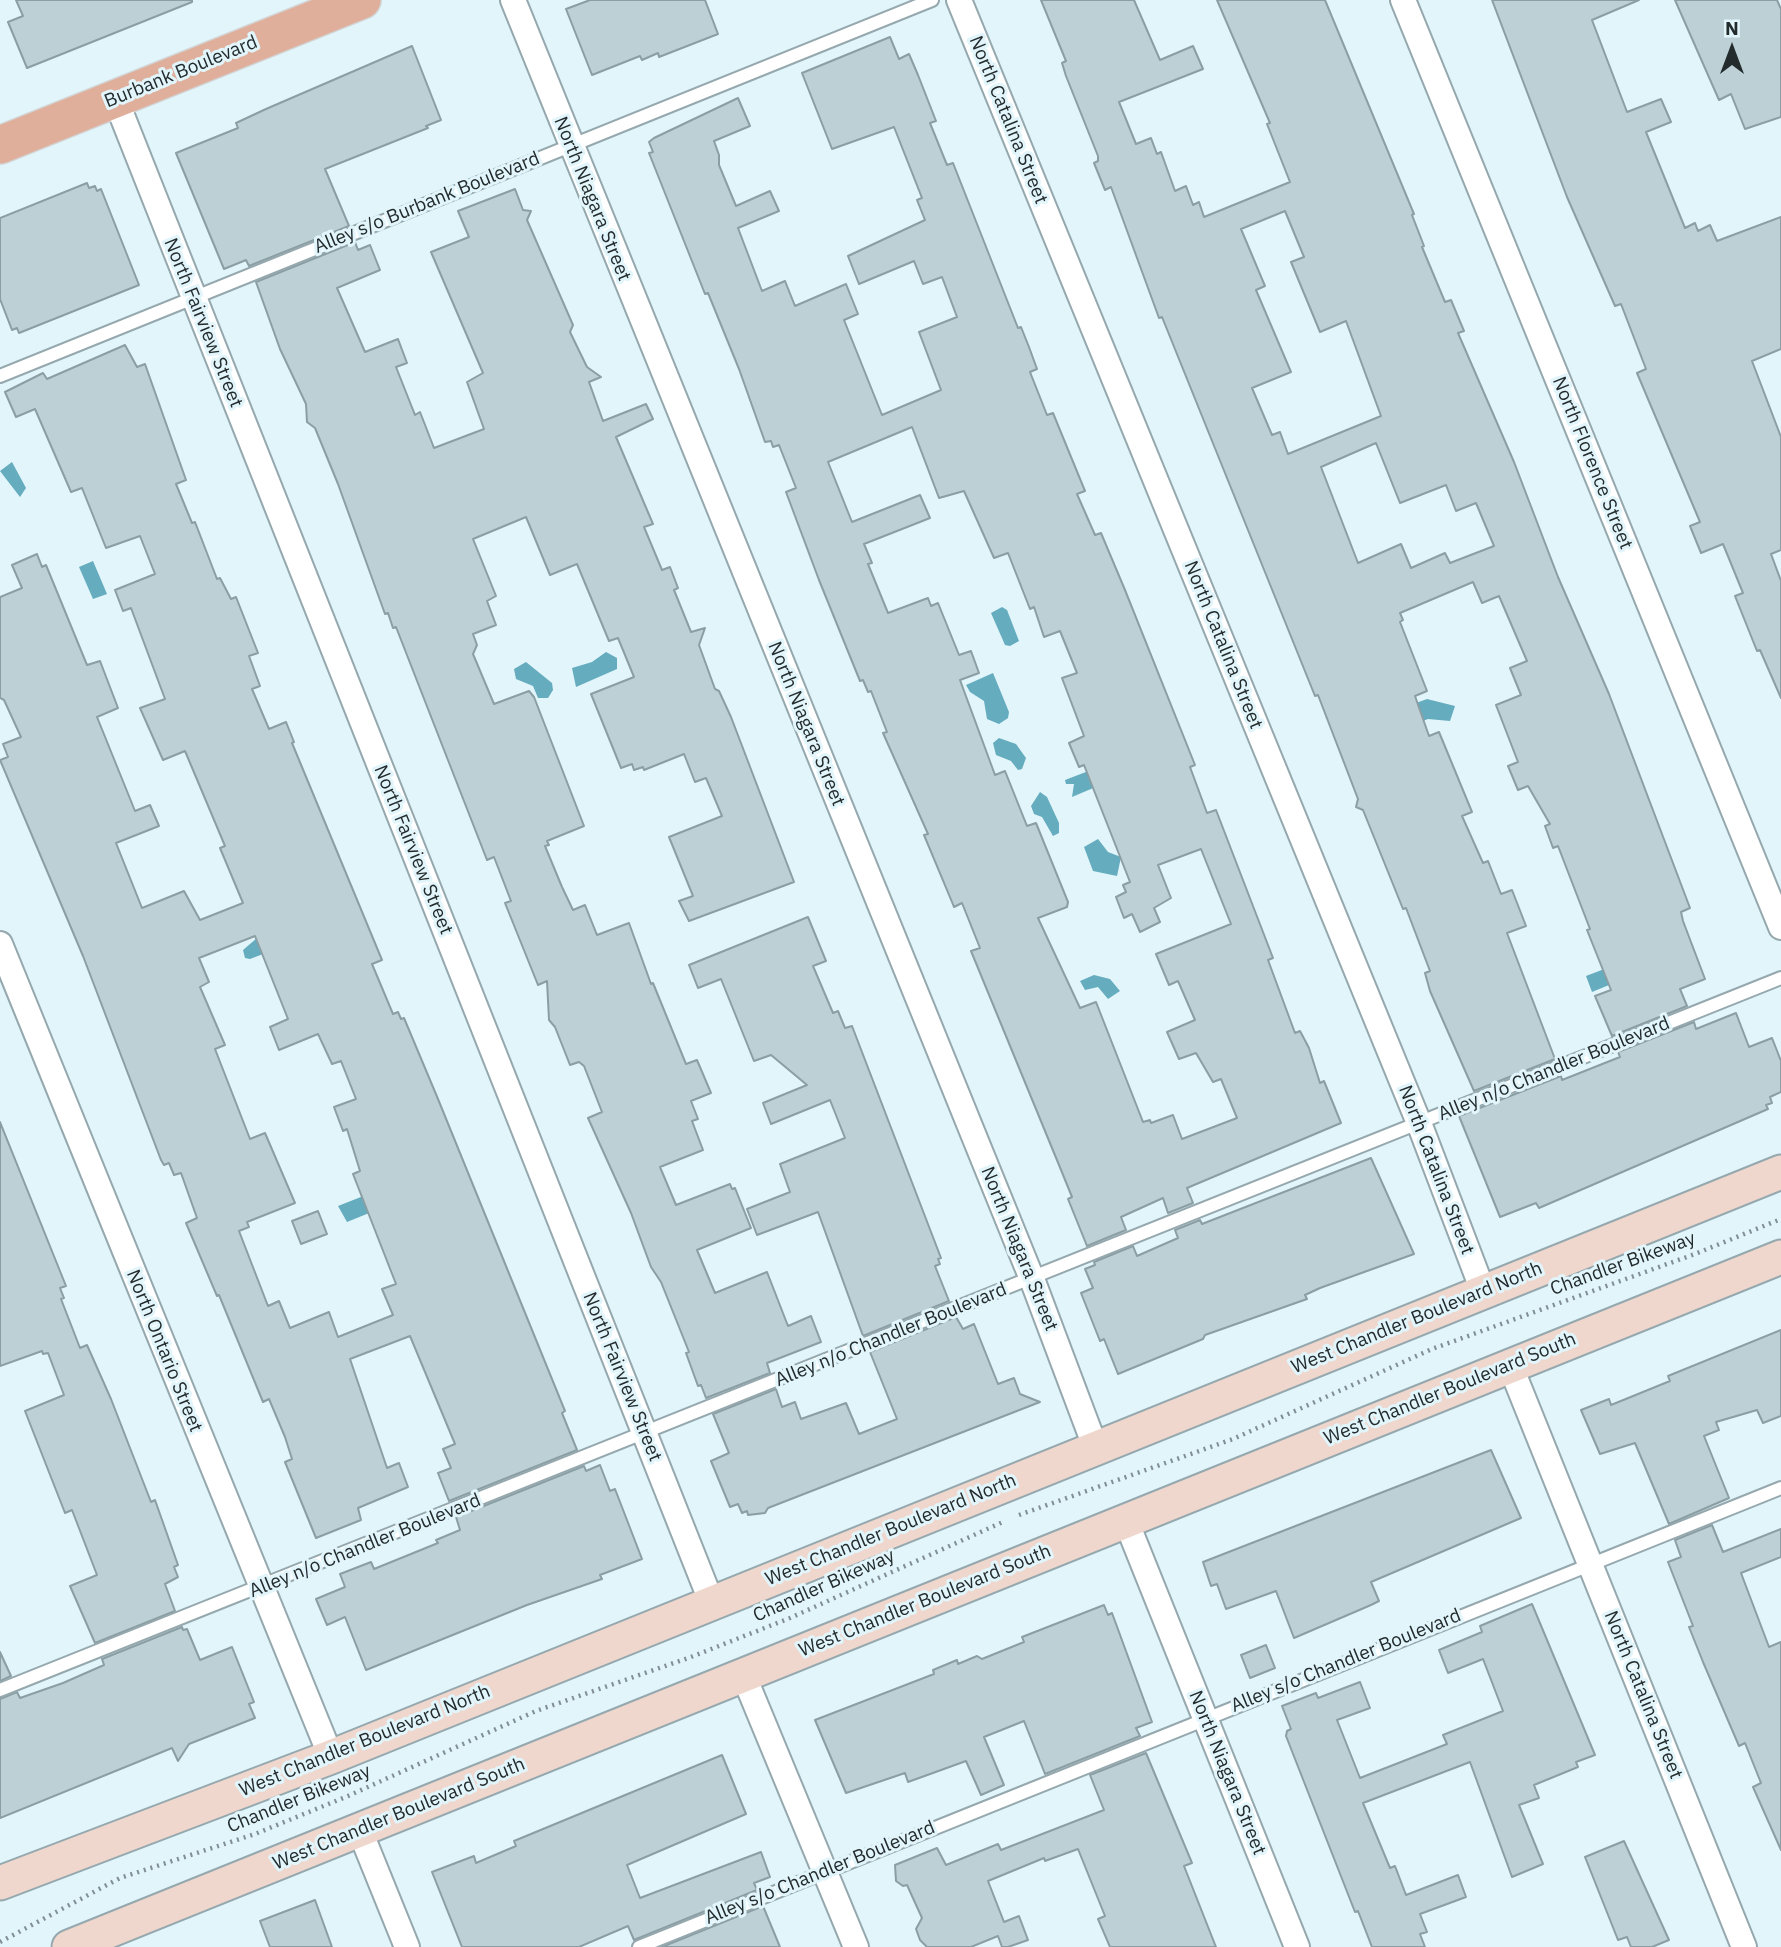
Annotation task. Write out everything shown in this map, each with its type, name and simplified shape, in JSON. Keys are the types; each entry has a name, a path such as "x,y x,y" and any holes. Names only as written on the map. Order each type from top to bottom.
{"main road":[{"name":"Burbank Boulevard","path":"0,145 115,98 316,8 362,0"},
{"name":"West Chandler Boulevard North","path":"0,1883 331,1757 711,1601 1096,1449 1781,1172"},
{"name":"West Chandler Boulevard South","path":"69,1947 1781,1257"}],"street":[{"name":"North Niagara Street","path":"513,0 1032,1279 1096,1449"},
{"name":"North Catalina Street","path":"959,0 1419,1123 1483,1291"},
{"name":"North Florence Street","path":"1403,0 1781,927"},
{"name":"North Fairview Street","path":"115,98 711,1601"},
{"name":"North Ontario Street","path":"0,944 331,1757"},
{"name":"North Catalina Street","path":"1510,1365 1744,1947"},
{"name":"North Niagara Street","path":"1126,1521 1297,1947"},
{"path":"743,1674 856,1947"},
{"path":"360,1831 407,1947"}],"lane":[{"name":"Alley s/o Burbank Boulevard","path":"0,376 932,0"},
{"name":"Alley n/o Chandler Boulevard","path":"0,1690 261,1588 1781,978"},
{"name":"Alley s/o Chandler Boulevard","path":"639,1947 1781,1488"}],"path":[{"name":"Chandler Bikeway","path":"0,1942 120,1878 255,1834 348,1796 536,1711 691,1657 790,1618 1011,1518 1233,1439 1432,1349 1695,1254 1781,1219"}],"water":[{"path":"12,462 26,488 20,497 0,471"},
{"path":"93,561 107,594 93,599 79,567"},
{"path":"1002,607 1007,610 1019,641 1010,646 1005,645 991,613"},
{"path":"606,652 617,658 617,669 576,687 572,668 592,662"},
{"path":"526,662 552,683 553,690 548,698 538,698 533,686 516,679 514,669"},
{"path":"993,673 1009,712 1008,718 999,724 987,719 984,701 970,692 966,685"},
{"path":"1427,699 1455,706 1450,721 1428,719 1415,724 1408,706"},
{"path":"999,738 1016,744 1026,758 1022,769 1018,770 1011,761 996,755 993,743"},
{"path":"1099,767 1105,783 1072,797 1074,784 1066,784 1065,780"},
{"path":"1040,792 1047,797 1059,823 1059,833 1053,836 1042,817 1034,814 1031,806"},
{"path":"1098,839 1108,852 1121,857 1117,876 1093,871 1084,847"},
{"path":"264,932 276,949 250,959 245,958 243,950"},
{"path":"1620,963 1626,978 1592,992 1586,976"},
{"path":"1094,975 1110,979 1120,991 1108,999 1098,987 1085,990 1080,981"},
{"path":"376,1191 384,1207 347,1222 338,1206"}],"building":[{"path":"16,0 192,2 27,68 8,22 23,16"},
{"path":"590,0 705,0 718,34 659,57 658,53 642,60 640,56 592,75 566,9"},
{"path":"1041,0 1134,0 1160,60 1193,46 1203,69 1119,102 1136,144 1151,138 1157,154 1161,152 1175,191 1186,186 1193,205 1199,202 1204,217 1290,182 1267,124 1270,123 1217,0 1325,0 1414,214 1412,215 1424,246 1422,247 1445,302 1451,300 1464,331 1458,333 1609,694 1690,908 1681,912 1705,979 1680,989 1687,1006 1612,1036 1595,996 1611,990 1558,846 1553,848 1545,826 1550,824 1528,786 1518,790 1508,766 1518,762 1496,705 1521,695 1510,668 1527,661 1499,596 1482,603 1473,582 1400,613 1403,620 1400,622 1427,691 1415,696 1429,736 1439,732 1472,812 1462,816 1483,863 1488,861 1501,894 1512,890 1526,926 1507,933 1555,1059 1474,1091 1430,991 1425,973 1430,971 1406,908 1403,909 1363,810 1356,807 1358,799 1318,695 1315,696 1162,317 1159,318 1111,187 1105,190 1094,163 1098,161 1098,156 1066,76 1062,63 1066,61","holes":["1285,211 1304,257 1291,262 1320,332 1346,321 1381,416 1288,454 1280,432 1272,435 1252,388 1291,372 1256,290 1265,286 1241,229","1376,443 1400,503 1446,485 1456,511 1476,503 1494,546 1450,563 1445,553 1411,568 1401,544 1358,563 1321,467"]},
{"path":"1492,0 1639,0 1592,20 1627,112 1661,99 1671,122 1646,132 1685,228 1695,223 1698,231 1710,225 1717,241 1781,217 1781,349 1752,361 1781,437 1781,550 1771,554 1781,581 1781,698 1760,650 1757,651 1735,596 1743,593 1723,544 1701,553 1690,526 1700,522 1637,373 1646,369 1621,304 1615,306 1567,197"},
{"path":"1675,0 1777,0 1781,9 1781,117 1745,129 1731,94 1719,100"},
{"path":"890,37 899,59 909,54 936,121 930,123 947,165 953,163 1018,328 1021,327 1029,347 1037,369 1030,372 1047,415 1053,413 1085,491 1077,494 1095,535 1101,533 1125,590 1195,765 1190,767 1207,813 1216,810 1273,958 1268,960 1295,1033 1300,1031 1309,1048 1320,1083 1324,1081 1341,1123 1187,1188 1193,1203 1168,1213 1163,1198 1121,1217 1126,1230 1087,1246 1068,1199 1072,1197 971,951 980,948 962,903 954,907 924,835 928,834 883,733 887,732 871,691 868,692 863,680 860,681 819,580 786,492 796,488 779,445 773,447 771,441 765,442 739,369 708,293 705,294 649,153 653,152 649,142 654,138 738,98 750,126 714,141 719,165 736,206 770,191 779,211 738,228 762,291 785,281 795,306 846,284 858,314 844,320 882,415 941,390 919,332 957,317 942,277 923,284 914,261 859,284 848,256 925,220 917,200 922,198 894,127 832,149 802,73","holes":["912,427 939,498 964,491 994,558 1008,553 1030,609 1034,607 1044,637 1060,631 1077,673 1062,678 1084,736 1069,743 1079,767 1084,765 1130,882 1123,885 1126,892 1116,897 1124,918 1132,914 1140,932 1160,922 1154,908 1171,898 1158,865 1201,849 1231,924 1156,954 1169,985 1178,981 1195,1020 1167,1032 1179,1059 1196,1053 1213,1082 1221,1079 1237,1118 1182,1139 1173,1115 1151,1123 1150,1120 1143,1122 1096,1002 1080,1008 1038,918 1067,907 1068,902 1036,823 1027,826 1005,771 995,775 960,680 979,673 971,651 959,655 938,603 931,606 928,598 888,613 868,564 872,563 864,544 930,518 920,495 852,522 828,462"]},
{"path":"412,46 441,120 426,126 428,128 325,169 349,226 249,266 246,260 224,269 176,153 238,128 236,123 266,109"},
{"path":"87,183 89,188 95,186 97,191 101,189 139,285 19,333 17,328 12,330 0,299 0,218"},
{"path":"515,189 523,210 531,211 527,220 573,325 570,332 587,367 601,377 589,382 603,421 646,404 653,419 616,437 653,524 644,527 662,570 670,567 678,588 674,590 691,632 705,628 699,645 715,689 719,691 731,717 794,882 689,921 679,901 693,896 669,837 722,816 706,778 695,782 684,754 644,770 643,767 634,770 632,764 621,768 591,694 634,677 618,638 609,641 577,564 550,575 526,517 473,539 496,596 487,601 496,625 473,634 477,645 473,654 494,704 529,691 534,697 584,826 547,841 549,845 545,846 562,887 573,910 585,905 597,935 629,923 651,984 653,983 686,1064 697,1060 711,1093 691,1101 698,1119 692,1121 703,1150 660,1167 676,1205 730,1184 732,1189 735,1188 751,1228 697,1250 715,1293 767,1272 788,1326 811,1316 821,1342 767,1363 770,1373 706,1398 701,1385 698,1386 686,1353 689,1352 661,1282 651,1267 631,1213 588,1118 602,1112 584,1066 579,1062 570,1065 555,1027 549,1020 547,981 538,985 505,903 511,901 494,857 487,860 396,627 393,628 388,613 385,614 338,484 315,428 307,422 306,404 280,349 256,282 355,242 358,250 370,245 380,270 337,288 365,352 398,339 407,363 396,367 415,415 420,412 434,448 484,429 467,382 483,373 431,252 469,237 458,211"},
{"path":"125,345 137,367 145,364 186,480 176,484 192,523 195,522 217,579 220,578 231,599 236,597 258,653 249,656 260,686 252,689 269,729 286,722 294,742 292,743 382,960 372,964 393,1014 398,1012 401,1019 404,1018 565,1411 562,1413 577,1450 449,1501 438,1473 451,1468 443,1449 455,1444 410,1336 350,1359 387,1468 399,1463 408,1487 358,1508 361,1520 316,1538 285,1462 292,1459 285,1437 269,1399 263,1402 186,1223 197,1218 181,1173 174,1175 169,1163 164,1165 161,1160 83,956 0,760 8,757 3,744 21,737 4,700 0,698 0,597 22,588 12,565 37,554 42,567 46,565 87,665 100,661 118,708 97,717 135,811 150,805 159,826 116,843 142,908 184,891 200,920 243,903 220,848 225,846 185,751 163,760 140,708 165,699 131,608 123,611 115,590 155,574 140,536 106,548 82,488 71,492 35,409 16,417 5,392 43,373 47,379","holes":["255,936 288,1019 270,1027 279,1050 318,1034 332,1064 341,1061 356,1099 334,1107 343,1131 347,1129 360,1171 353,1174 396,1284 382,1289 393,1315 338,1337 329,1312 290,1328 279,1301 268,1306 239,1231 249,1227 247,1222 295,1203 265,1133 250,1139 215,1049 225,1045 200,987 209,982 199,958"]},
{"path":"808,917 826,961 813,966 833,1013 838,1011 845,1028 852,1026 941,1258 938,1259 940,1264 935,1266 949,1301 863,1336 818,1212 757,1235 747,1209 790,1192 780,1164 845,1138 830,1100 771,1124 763,1103 807,1085 771,1055 754,1061 721,979 698,988 689,965"},
{"path":"1736,1013 1749,1047 1772,1038 1781,1061 1781,1092 1770,1097 1772,1103 1766,1105 1768,1109 1539,1208 1536,1203 1500,1217 1459,1116 1561,1076 1562,1080 1620,1057 1618,1052 1694,1022 1696,1029"},
{"path":"0,1122 66,1286 60,1288 64,1298 61,1299 80,1348 87,1345 151,1502 155,1500 178,1565 174,1567 178,1577 165,1584 175,1611 95,1643 70,1586 97,1575 72,1510 65,1513 25,1411 64,1395 48,1353 43,1354 42,1351 0,1366"},
{"path":"1371,1158 1414,1254 1320,1288 1305,1295 1307,1299 1205,1335 1203,1339 1118,1374 1104,1339 1100,1341 1081,1293 1093,1288 1085,1269 1095,1265 1094,1262 1133,1246 1137,1256 1178,1238 1175,1230 1200,1220 1202,1224"},
{"path":"318,1211 327,1234 301,1244 292,1221"},
{"path":"956,1317 963,1329 974,1324 998,1384 1014,1378 1020,1394 1040,1402 768,1508 765,1513 748,1515 747,1511 742,1513 738,1504 730,1507 711,1461 729,1453 713,1414 776,1389 782,1407 795,1402 801,1419 846,1403 859,1434 897,1419 870,1352"},
{"path":"1781,1330 1781,1416 1763,1423 1757,1410 1716,1422 1719,1430 1704,1436 1729,1498 1669,1524 1635,1443 1600,1454 1581,1410 1609,1399 1611,1405 1670,1381 1668,1376"},
{"path":"1491,1450 1521,1518 1371,1582 1379,1601 1371,1605 1294,1638 1276,1591 1226,1609 1217,1584 1211,1586 1203,1562"},
{"path":"600,1465 610,1491 615,1489 642,1559 600,1575 602,1579 527,1605 366,1670 345,1617 327,1625 316,1599 345,1587 340,1574 371,1562 374,1569 438,1543 436,1540 460,1530 456,1517 584,1466 586,1471"},
{"path":"1712,1525 1723,1552 1781,1529 1781,1557 1741,1573 1769,1647 1781,1642 1781,1850 1753,1787 1761,1783 1745,1743 1739,1746 1703,1662 1689,1627 1693,1626 1668,1562 1681,1557 1675,1540"},
{"path":"1532,1604 1595,1755 1576,1762 1578,1767 1534,1785 1539,1798 1519,1805 1543,1864 1512,1877 1470,1762 1363,1803 1390,1868 1395,1866 1406,1895 1458,1875 1466,1897 1420,1914 1427,1932 1420,1934 1425,1947 1372,1947 1358,1911 1355,1912 1286,1736 1291,1729 1282,1706 1316,1693 1318,1698 1360,1682 1370,1708 1337,1720 1360,1778 1447,1744 1443,1735 1503,1711 1483,1659 1448,1673 1439,1650 1482,1632 1480,1626"},
{"path":"1104,1605 1108,1615 1112,1613 1152,1722 1136,1728 1140,1736 1045,1774 1024,1721 984,1737 1004,1785 981,1795 966,1761 908,1782 905,1773 846,1793 815,1720 934,1674 933,1670 957,1660 958,1664 977,1656 982,1659 1024,1642 1022,1637"},
{"path":"182,1627 183,1630 187,1629 200,1660 232,1647 254,1702 249,1704 255,1718 189,1744 178,1761 172,1748 0,1818 0,1699 17,1692 20,1698 63,1683 104,1665 102,1659"},
{"path":"1266,1645 1275,1668 1250,1678 1241,1655"},
{"path":"0,1652 11,1676 0,1681"},
{"path":"1146,1753 1192,1863 1184,1866 1216,1947 1110,1947 1098,1919 1105,1916 1078,1849 1045,1861 1044,1858 988,1881 1004,1922 1019,1916 1028,1940 1002,1947 998,1936 971,1947 927,1947 920,1940 916,1929 922,1918 907,1885 903,1886 896,1881 895,1865 937,1848 946,1865 998,1844 1001,1850 1104,1810 1090,1775"},
{"path":"722,1755 746,1814 627,1865 640,1898 761,1852 770,1877 754,1883 757,1890 634,1940 628,1926 579,1947 462,1947 432,1872 474,1856 476,1863 516,1846 514,1841"},
{"path":"1624,1841 1669,1940 1652,1947 1631,1947 1627,1937 1618,1940 1585,1857"},
{"path":"315,1900 332,1947 270,1947 260,1921"},
{"path":"763,1906 780,1947 662,1947"}]}
